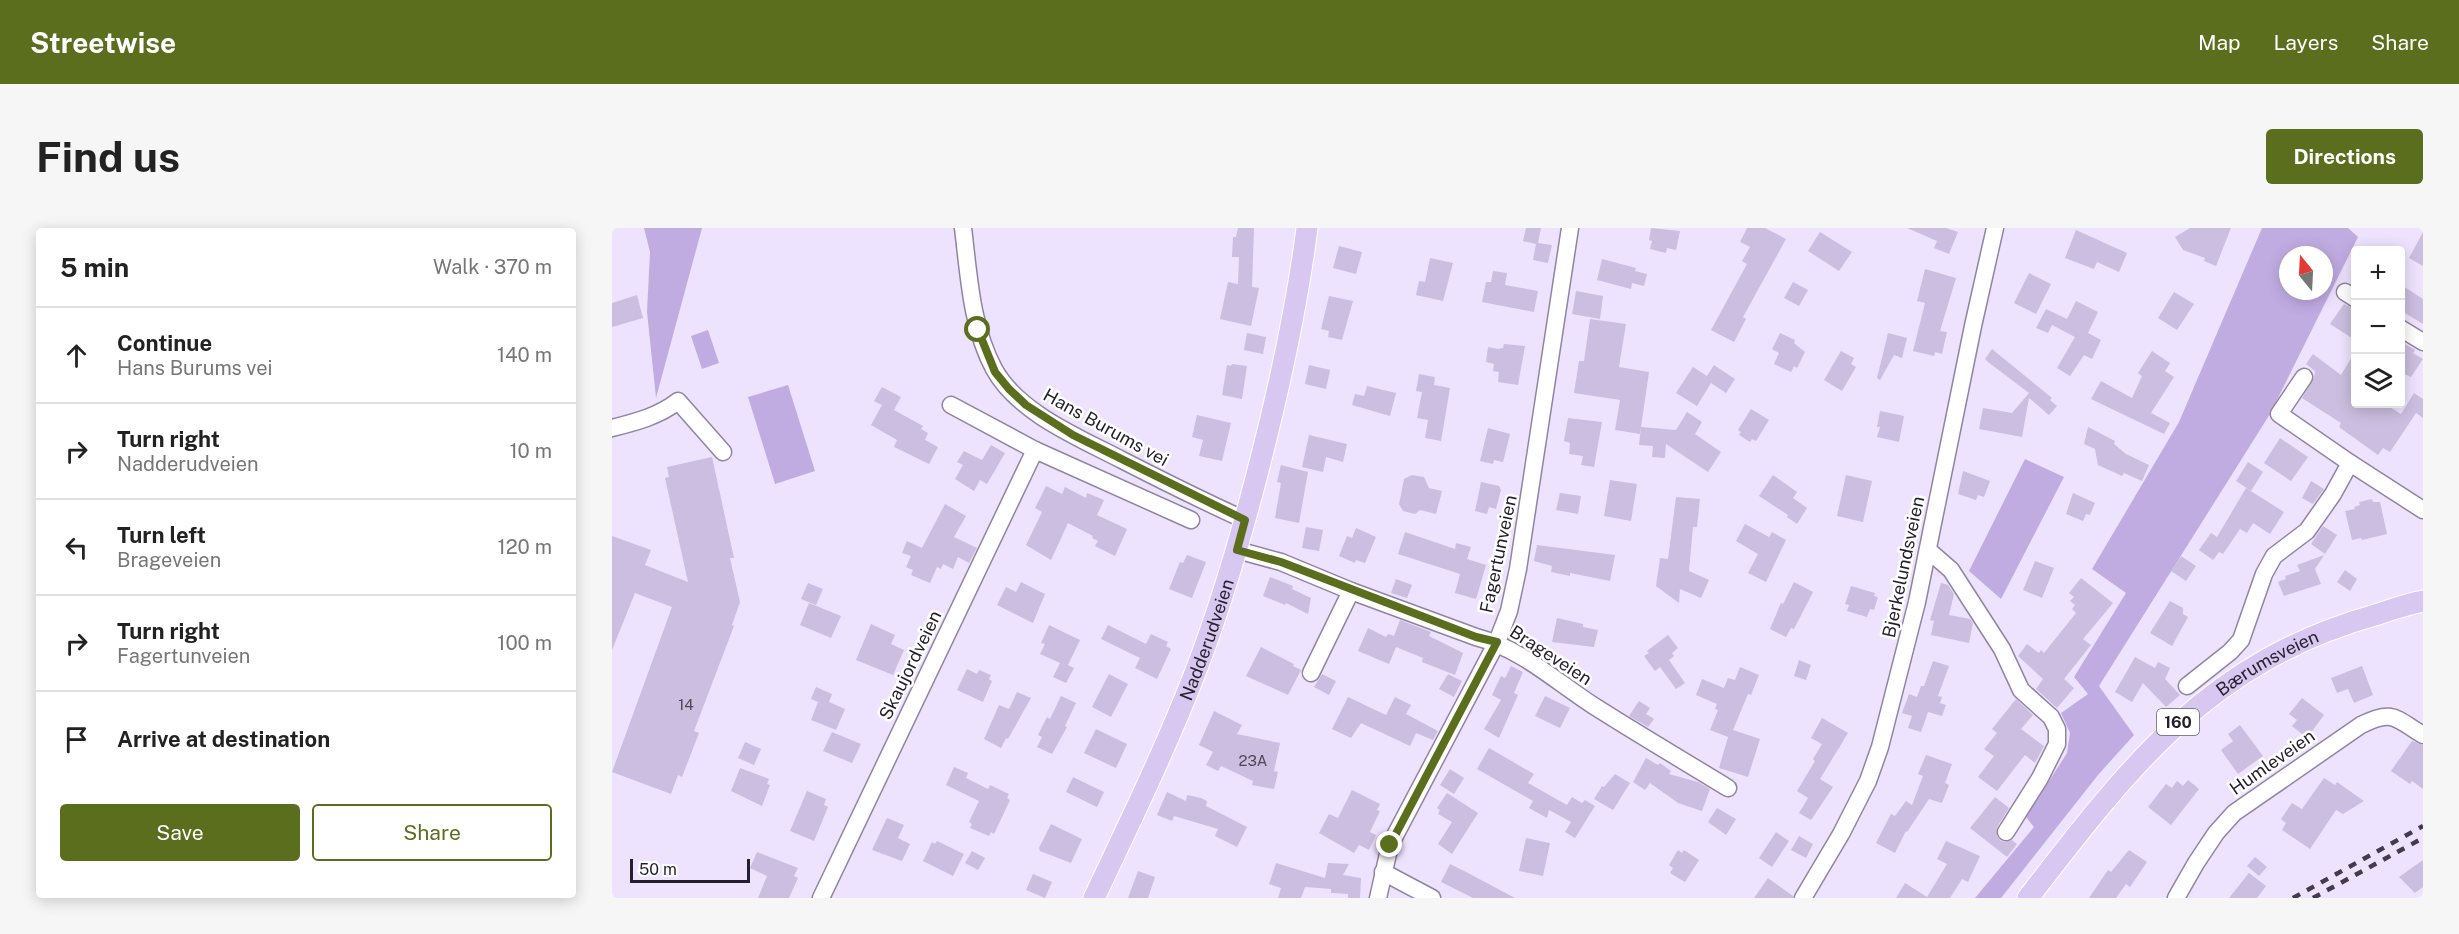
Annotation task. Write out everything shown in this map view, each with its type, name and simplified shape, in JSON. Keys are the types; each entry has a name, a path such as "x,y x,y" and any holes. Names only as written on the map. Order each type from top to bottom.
{"main road":[{"name":"Nadderudveien","path":"1094,898 1156,766 1195,673 1237,550 1285,362 1300,284 1307,228"},
{"name":"Bærumsveien","path":"2028,898 2126,776 2194,708 2234,679 2279,651 2330,629 2423,601"},
{"name":"Bærumsveien","path":"2380,614 2423,610"}],"street":[{"name":"Hans Burums vei","path":"963,228 978,330 995,372 1009,389 1026,405 1073,435 1245,520"},
{"name":"Fagertunveien","path":"1378,898 1390,845 1497,642 1509,611 1518,569 1570,228"},
{"name":"Bjerkelundsveien","path":"1803,898 1837,842 1868,781 1880,747 1917,602 1970,336 1995,228"},
{"path":"2405,331 2423,342"},
{"path":"2304,377 2279,414 2423,510"},
{"path":"612,428 653,416 678,401 723,452"},
{"path":"951,405 1035,450 1191,520"},
{"name":"Skaujordveien","path":"821,898 1035,450"},
{"path":"2187,686 2230,652 2241,640 2264,574 2274,556 2313,524 2334,494 2350,463"},
{"name":"Brageveien","path":"1237,550 1281,562 1351,591 1476,637 1497,642 1540,667 1592,705 1728,788"},
{"path":"1928,550 1951,570 2002,649 2021,690 2051,717 2057,729 2057,744 2040,778 2006,832"},
{"path":"1311,673 1351,591"},
{"name":"Humleveien","path":"2176,898 2200,857 2234,813 2361,725 2381,715 2394,717 2423,735"},
{"path":"1383,872 1432,898"}],"shaded area":[{"path":"644,228 702,228 656,398 647,312 650,252"},
{"path":"2262,228 2348,228 2358,237 2354,246 2351,246 2351,251 2333,287 2333,246 2279,246 2279,300 2327,300 2270,414 2099,686 2134,735 2098,775 2001,898 1975,898 2034,827 2026,817 2067,753 2070,733 2061,713 2088,694 2074,677 2126,593 2092,569 2179,422"},
{"path":"708,330 719,363 702,369 691,336"},
{"path":"788,385 815,471 775,484 748,397"},
{"path":"2025,459 2064,477 2001,599 1969,571"}],"building":[{"path":"1238,228 1254,228 1252,287 1259,288 1251,326 1220,319 1228,282 1238,284 1239,257 1232,257 1233,237 1236,237"},
{"path":"1526,228 1541,228 1538,243 1552,245 1548,263 1533,260 1536,244 1523,241"},
{"path":"1651,228 1680,231 1676,250 1667,248 1666,253 1650,249"},
{"path":"1747,228 1765,228 1786,239 1743,317 1746,319 1734,342 1711,330 1747,264 1742,261 1750,247 1740,242"},
{"path":"1907,228 1946,228 1958,232 1949,254 1934,248 1937,241"},
{"path":"2190,228 2231,228 2216,266 2204,261 2205,258 2183,250 2175,237"},
{"path":"2076,230 2127,253 2119,272 2097,262 2094,269 2065,258"},
{"path":"1820,232 1852,252 1839,271 1808,251"},
{"path":"2423,232 2423,266 2409,258"},
{"path":"1339,246 1362,252 1356,274 1333,268"},
{"path":"1430,258 1453,263 1443,301 1416,295 1419,281 1425,282"},
{"path":"1602,259 1636,268 1635,271 1647,274 1644,286 1632,283 1631,289 1597,280"},
{"path":"1925,269 1956,278 1940,331 1947,332 1942,354 1935,352 1934,356 1913,351 1925,303 1917,301"},
{"path":"1493,271 1507,273 1505,285 1538,291 1534,312 1482,302 1486,282 1491,282"},
{"path":"2029,273 2051,284 2036,314 2014,303"},
{"path":"1793,282 1808,290 1799,306 1784,298"},
{"path":"2405,287 2423,299 2423,324 2405,313"},
{"path":"1576,291 1603,296 1600,319 1572,314"},
{"path":"2174,292 2194,304 2177,330 2158,318"},
{"path":"637,295 643,318 612,327 612,303"},
{"path":"1329,296 1353,301 1342,340 1328,337 1329,331 1321,329"},
{"path":"2076,301 2098,312 2088,333 2101,340 2092,359 2084,355 2070,376 2057,368 2075,337 2052,325 2048,333 2036,328 2046,309 2067,319"},
{"path":"2344,304 2351,307 2351,337 2330,324"},
{"path":"1590,319 1626,324 1619,367 1649,372 1640,434 1615,430 1620,400 1574,393 1579,361 1584,361"},
{"path":"1247,333 1266,337 1263,354 1244,350"},
{"path":"1780,333 1795,340 1794,343 1805,352 1797,368 1794,366 1791,372 1774,364 1779,353 1772,349"},
{"path":"1888,333 1907,338 1902,358 1894,355 1880,380 1877,378"},
{"path":"1504,344 1525,346 1518,385 1498,382 1499,372 1493,371 1494,364 1486,362 1488,347 1498,349 1503,348"},
{"path":"2405,344 2423,359 2411,377 2405,374"},
{"path":"1992,349 2052,398 2050,400 2057,406 2049,415 2029,398 2022,437 1979,429 1983,408 2012,413 2029,393 1985,359"},
{"path":"1841,351 1854,358 1851,364 1856,367 1842,391 1824,380"},
{"path":"2152,351 2170,363 2165,371 2174,377 2151,413 2170,423 2164,434 2091,399 2101,381 2132,398 2142,376 2138,373"},
{"path":"2313,354 2341,375 2351,359 2351,408 2391,408 2401,414 2414,393 2423,399 2423,418 2416,413 2390,452 2383,448 2378,455 2339,427 2341,423 2302,398 2314,378 2315,371 2306,364"},
{"path":"1227,365 1247,366 1242,399 1222,395"},
{"path":"1309,365 1330,370 1326,389 1305,384"},
{"path":"1714,365 1735,379 1726,393 1711,383 1697,406 1676,393 1693,367 1707,376"},
{"path":"1419,374 1435,377 1434,385 1450,388 1441,441 1425,438 1428,420 1417,418 1422,392 1416,391"},
{"path":"1367,386 1396,393 1390,416 1352,405 1355,394 1364,396"},
{"path":"882,387 901,397 894,410 923,426 921,429 928,433 925,440 938,447 929,464 894,447 897,440 871,425 882,405 874,401"},
{"path":"1751,409 1769,420 1756,441 1752,439 1750,442 1739,435 1741,432 1738,430"},
{"path":"1880,411 1904,416 1899,442 1877,437 1880,427 1877,427"},
{"path":"1687,412 1702,422 1695,434 1721,452 1708,472 1666,444 1665,458 1652,457 1653,446 1639,445 1641,427 1676,430"},
{"path":"1197,415 1231,423 1222,461 1199,456 1203,440 1192,437"},
{"path":"1568,418 1602,422 1594,467 1581,465 1583,456 1569,454 1570,443 1564,441"},
{"path":"2088,427 2115,441 2114,444 2126,454 2149,465 2142,481 2124,473 2122,476 2098,465 2095,449 2084,444"},
{"path":"1488,428 1510,434 1503,462 1494,460 1493,464 1480,461"},
{"path":"1309,435 1347,444 1343,462 1326,457 1323,472 1302,467"},
{"path":"2280,438 2308,457 2291,481 2264,463"},
{"path":"991,445 1005,453 987,484 980,480 974,491 955,479 963,465 957,462 964,451 982,460"},
{"path":"712,457 734,558 730,558 740,602 732,625 734,626 694,731 699,733 682,777 678,775 671,794 612,772 672,607 635,593 612,650 612,536 651,550 645,565 688,582 665,478 669,477 667,467"},
{"path":"2248,462 2263,472 2251,491 2236,481"},
{"path":"1281,465 1308,472 1299,523 1275,518 1281,483 1277,482"},
{"path":"1963,471 1990,481 1984,497 1978,495 1976,500 1958,494"},
{"path":"1412,475 1424,477 1429,488 1442,491 1436,514 1420,510 1415,514 1403,511 1399,504 1404,479"},
{"path":"1773,475 1797,492 1793,498 1807,508 1797,524 1787,517 1788,515 1759,496"},
{"path":"1846,475 1872,481 1863,522 1837,516"},
{"path":"1610,480 1637,484 1631,521 1604,516"},
{"path":"2311,481 2324,489 2313,504 2302,498"},
{"path":"1481,482 1499,486 1501,490 1496,509 1489,507 1487,514 1475,511"},
{"path":"1046,486 1062,494 1065,487 1086,498 1087,493 1104,500 1097,515 1127,529 1115,556 1095,546 1098,541 1092,538 1093,536 1068,523 1051,560 1026,545 1042,512 1035,508"},
{"path":"2246,488 2284,512 2270,534 2253,523 2247,533 2240,529 2223,554 2219,552 2213,560 2199,550 2211,533 2217,537"},
{"path":"1560,493 1581,496 1578,514 1556,510"},
{"path":"2073,493 2095,503 2090,515 2086,514 2083,521 2066,514"},
{"path":"1676,497 1700,499 1697,527 1693,527 1689,571 1709,580 1701,598 1680,589 1679,603 1656,586 1660,558 1668,559"},
{"path":"2372,499 2373,502 2380,502 2387,534 2352,540 2345,511 2355,509 2354,507 2360,505 2359,502"},
{"path":"945,504 966,516 954,537 977,548 969,563 958,557 953,569 943,564 941,569 937,567 930,583 911,575 913,570 906,567 911,556 902,553 907,541 922,548"},
{"path":"1745,524 1769,537 1772,532 1786,540 1766,582 1748,573 1758,554 1736,541"},
{"path":"2323,526 2337,535 2325,554 2311,544"},
{"path":"1306,527 1323,530 1319,551 1302,548"},
{"path":"1356,528 1376,537 1365,563 1356,560 1355,563 1339,556 1347,536 1352,538"},
{"path":"1405,532 1455,549 1456,543 1471,547 1467,559 1486,565 1476,599 1455,593 1460,574 1398,554"},
{"path":"1537,545 1615,555 1610,581 1570,573 1570,576 1551,572 1552,566 1534,561"},
{"path":"1187,555 1206,562 1192,598 1169,589 1180,562 1183,563"},
{"path":"2324,555 2315,569 2321,584 2284,596 2278,582 2286,579 2285,576 2300,571 2297,565"},
{"path":"2181,556 2196,566 2186,581 2171,571"},
{"path":"2035,561 2054,568 2042,598 2023,590"},
{"path":"2345,570 2357,579 2350,591 2337,582"},
{"path":"1270,577 1293,586 1292,589 1311,598 1308,614 1286,603 1285,605 1263,596"},
{"path":"2081,578 2113,603 2083,639 2091,645 2064,679 2074,688 2057,708 2036,689 2043,679 2018,656 2027,644 2039,653 2041,650 2044,653 2076,613 2072,609 2075,605 2070,601 2074,597 2069,593"},
{"path":"1396,579 1412,585 1407,598 1391,593"},
{"path":"1021,582 1045,594 1033,623 997,605 1006,587 1016,592"},
{"path":"1794,582 1813,592 1794,629 1791,628 1786,637 1770,629 1781,603 1783,604"},
{"path":"808,583 823,589 816,605 801,599"},
{"path":"1941,583 1948,585 1954,594 1949,615 1970,619 1973,623 1969,643 1931,635 1934,621 1930,620"},
{"path":"1851,586 1875,593 1874,596 1878,597 1874,610 1870,609 1867,617 1847,611 1849,605 1845,604"},
{"path":"2170,601 2183,608 2183,614 2188,617 2172,646 2150,633"},
{"path":"809,603 841,616 831,638 800,625"},
{"path":"1557,618 1598,630 1594,647 1552,642"},
{"path":"1400,620 1431,632 1429,636 1463,653 1455,675 1422,662 1423,658 1396,647 1389,664 1358,651 1368,628 1386,637 1388,634 1394,636"},
{"path":"871,624 895,635 891,644 904,650 893,675 856,660"},
{"path":"1049,625 1080,640 1068,665 1074,668 1066,683 1053,677 1060,663 1040,654 1045,644 1041,643"},
{"path":"1108,625 1146,644 1151,634 1168,642 1166,646 1171,649 1157,679 1135,668 1140,658 1101,639"},
{"path":"1668,635 1678,648 1669,660 1685,683 1676,689 1660,667 1655,671 1644,656"},
{"path":"1261,647 1301,670 1288,695 1246,676"},
{"path":"2135,657 2155,668 2158,662 2170,668 2165,679 2180,695 2166,707 2143,683 2132,702 2115,692"},
{"path":"1799,660 1811,665 1806,680 1794,676"},
{"path":"1933,661 1949,666 1938,696 1942,697 1940,703 1946,705 1942,716 1928,712 1921,732 1908,728 1912,716 1902,713 1909,694 1917,697 1921,686 1924,686"},
{"path":"1511,666 1523,672 1514,693 1518,695 1499,738 1484,729 1501,700 1492,695 1501,676 1505,678"},
{"path":"2362,666 2373,695 2354,703 2348,689 2337,693 2331,678"},
{"path":"1740,667 1759,675 1751,695 1748,694 1733,730 1760,739 1748,777 1719,768 1728,737 1710,730 1718,710 1715,709 1717,704 1696,695 1702,679 1724,688 1728,678 1735,680"},
{"path":"967,669 977,674 979,670 991,675 989,679 992,681 983,702 957,690"},
{"path":"1109,674 1128,684 1111,717 1092,707"},
{"path":"1322,674 1336,681 1329,695 1314,687"},
{"path":"1448,674 1462,681 1454,697 1439,689"},
{"path":"816,687 832,694 829,702 845,709 836,730 811,720 818,702 811,699"},
{"path":"1017,692 1031,698 1001,748 984,739 999,705 1009,709"},
{"path":"1061,696 1076,703 1065,726 1067,727 1052,754 1037,747 1042,737 1038,735 1047,717 1050,719"},
{"path":"1545,696 1570,708 1560,728 1535,716"},
{"path":"1348,697 1386,715 1395,697 1411,705 1406,714 1438,731 1433,740 1416,733 1410,746 1361,723 1351,738 1332,729"},
{"path":"2302,698 2324,715 2307,738 2292,726 2297,720 2289,714"},
{"path":"2016,699 2033,715 2021,729 2044,746 2035,763 2025,755 1997,791 1978,777 1994,756 1984,749 1997,733 1992,729"},
{"path":"1639,701 1650,708 1646,714 1654,719 1648,727 1629,716"},
{"path":"1214,711 1242,725 1237,734 1280,743 1274,771 1278,772 1274,789 1252,785 1253,781 1221,766 1218,771 1206,765 1213,752 1199,745"},
{"path":"1822,718 1848,733 1820,779 1833,787 1811,820 1799,813 1808,798 1797,791 1815,761 1813,759 1822,744 1811,738"},
{"path":"2240,725 2263,756 2238,774 2221,750 2233,741 2228,734"},
{"path":"1096,729 1127,744 1116,768 1084,753"},
{"path":"832,732 861,744 852,763 823,751"},
{"path":"2412,741 2423,745 2423,789 2412,781 2410,784 2391,771"},
{"path":"745,742 761,749 754,765 738,758"},
{"path":"1489,748 1534,774 1528,783 1567,805 1572,797 1582,803 1585,800 1595,806 1575,838 1565,832 1571,822 1549,810 1547,818 1529,808 1533,801 1477,769"},
{"path":"1926,755 1952,764 1945,783 1949,785 1942,803 1929,799 1906,831 1895,853 1876,843 1891,814 1895,816 1906,801 1912,805 1923,776 1918,774"},
{"path":"1646,758 1658,765 1660,763 1671,771 1669,774 1698,782 1710,789 1702,811 1678,803 1650,783 1645,790 1633,782"},
{"path":"954,767 968,773 966,778 988,789 990,785 1009,794 1007,798 1010,800 994,834 991,832 989,836 970,828 972,824 969,822 979,801 946,785"},
{"path":"740,768 769,779 767,784 770,785 762,806 731,791"},
{"path":"1450,769 1464,778 1454,794 1440,785"},
{"path":"1615,774 1630,783 1613,810 1594,799 1602,786 1604,787"},
{"path":"1073,777 1104,792 1097,807 1066,792"},
{"path":"2324,778 2335,785 2337,782 2364,801 2343,814 2336,810 2310,849 2282,830 2286,823 2281,819 2292,803 2302,809"},
{"path":"2188,780 2199,789 2171,825 2148,807 2166,784 2172,788 2177,781 2183,786"},
{"path":"1352,790 1380,804 1377,810 1380,811 1370,832 1376,835 1369,850 1359,845 1354,853 1319,833 1329,814 1338,818"},
{"path":"807,791 826,799 824,805 828,807 814,841 790,831"},
{"path":"1167,792 1186,801 1187,795 1201,798 1207,801 1206,806 1247,827 1237,847 1215,836 1218,829 1174,816 1172,821 1157,815"},
{"path":"1447,793 1478,813 1452,854 1438,844 1452,822 1438,814 1440,810 1437,808"},
{"path":"1995,797 2009,808 1997,827 1997,836 2001,841 2012,840 2017,844 2007,857 1970,828"},
{"path":"1717,808 1736,819 1726,835 1708,822"},
{"path":"887,818 904,825 898,838 910,844 902,861 872,850"},
{"path":"1051,824 1082,839 1071,863 1040,851 1039,848"},
{"path":"1776,832 1789,841 1772,867 1759,858"},
{"path":"1799,836 1813,844 1806,858 1791,850"},
{"path":"1526,838 1550,843 1543,876 1519,871"},
{"path":"937,841 964,854 953,876 923,861 932,842 935,844"},
{"path":"1946,841 1980,856 1968,882 1962,879 1950,898 1896,898 1905,883 1927,897 1947,864 1937,859"},
{"path":"1678,850 1682,853 1684,850 1699,860 1685,882 1670,873 1673,868 1669,865"},
{"path":"2129,850 2147,862 2130,887 2126,884 2116,898 2089,898 2108,870 2111,872"},
{"path":"972,851 985,858 978,870 965,863"},
{"path":"757,852 798,868 794,876 798,878 789,898 758,898 767,876 750,868"},
{"path":"2255,857 2267,867 2259,876 2247,866"},
{"path":"2423,860 2423,887 2415,893 2399,877"},
{"path":"1276,863 1325,878 1328,863 1349,864 1343,875 1361,878 1360,898 1348,898 1348,894 1331,893 1331,889 1305,887 1301,898 1278,898 1281,888 1269,884"},
{"path":"1450,864 1515,898 1473,898 1441,882"},
{"path":"1138,871 1155,877 1148,898 1128,898"},
{"path":"2249,873 2266,886 2257,898 2229,898"},
{"path":"1033,874 1052,882 1045,898 1026,890"},
{"path":"1768,878 1793,896 1793,898 1754,898"}],"railway":[{"path":"2293,898 2423,826"},
{"path":"2313,898 2423,838"}],"route":[{"path":"978,330 995,372 1026,405 1073,435 1245,520 1237,550 1281,562 1351,591 1476,637 1497,642 1390,845"}]}
